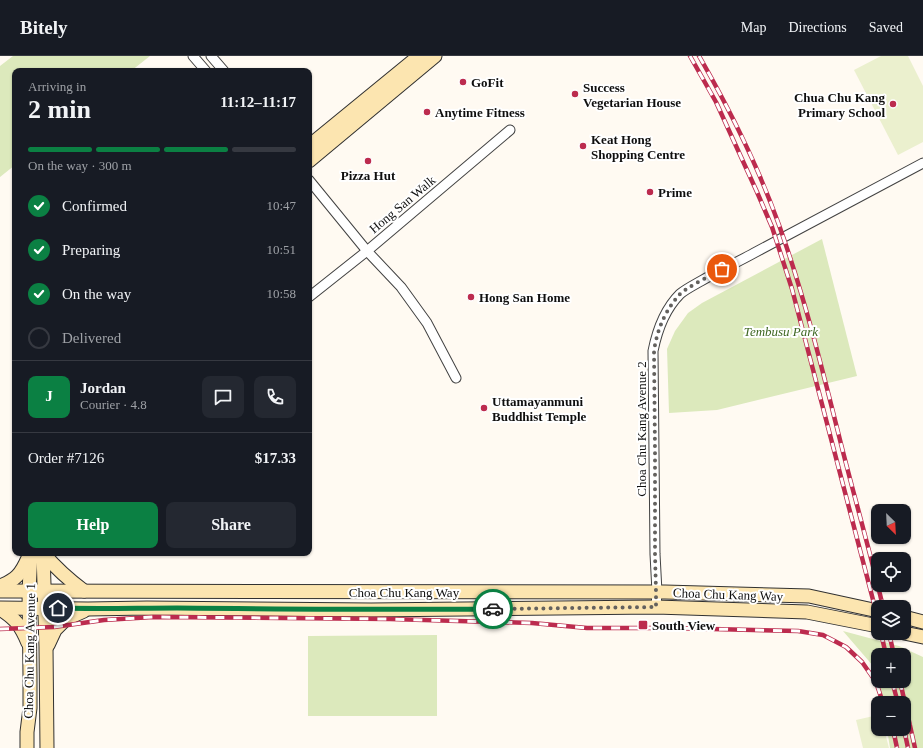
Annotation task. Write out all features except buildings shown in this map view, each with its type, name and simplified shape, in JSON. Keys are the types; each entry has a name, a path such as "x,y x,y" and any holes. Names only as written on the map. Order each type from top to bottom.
{"main road":[{"path":"312,143 418,56"},
{"path":"312,158 435,56"},
{"path":"312,133 326,131"},
{"path":"0,586 18,577 24,569 30,556"},
{"name":"Choa Chu Kang Avenue 1","path":"27,748 30,708 29,591 31,556"},
{"name":"Choa Chu Kang Avenue 1","path":"43,556 47,748"},
{"path":"46,556 69,580 84,591"},
{"name":"Choa Chu Kang Way","path":"0,591 656,592 809,596 871,609"},
{"name":"Choa Chu Kang Way","path":"0,609 155,608 371,610 656,607 807,612 871,625"},
{"path":"0,609 17,621 25,635 30,649"},
{"path":"46,647 55,630 66,619 88,609"},
{"path":"911,618 923,622"},
{"path":"911,634 923,637"}],"street":[{"path":"193,56 203,68"},
{"path":"212,56 222,68"},
{"name":"Hong San Walk","path":"312,294 367,251 510,130"},
{"name":"Choa Chu Kang Avenue 2","path":"656,607 654,351 658,330 666,313 680,295 691,287 722,269 923,163"},
{"path":"312,184 367,251 401,287 427,323 456,378"}],"green space":[{"path":"13,56 150,56 135,68 12,68 12,167 0,177 0,66"},
{"name":"Chua Chu Kang Primary School","path":"881,56 908,56 923,86 923,142 898,155 854,70"},
{"name":"Tembusu Park","path":"822,239 857,376 717,410 669,413 667,349 675,331 688,313 702,303"},
{"path":"843,631 871,638 871,640 903,648 871,648 871,664"},
{"path":"437,635 437,716 308,716 308,636"},
{"path":"911,652 923,657 923,748 890,748 888,736 911,736 911,696 880,696 878,688 911,688"},
{"path":"871,717 871,736 886,736 889,748 863,748 856,720"}],"railway":[{"path":"690,56 716,102 772,227 792,289 873,600"},
{"path":"699,56 722,97 753,160 771,203 788,251 805,305 881,600"},
{"path":"0,629 54,627 104,620 153,617 390,619 532,623 587,628 798,631 823,635 846,647 862,662 876,682 881,696"},
{"path":"883,640 884,648"},
{"path":"891,640 892,648"},
{"path":"894,688 896,696"},
{"path":"902,688 915,748"},
{"path":"894,736 897,748"},
{"path":"905,736 908,748"}],"way so far":[{"path":"493,609 656,607 654,517 655,343 661,322 672,304 680,295 722,269"}],"place":[{"name":"GoFit","path":"463,82"},
{"name":"Success Vegetarian House","path":"575,94"},
{"name":"Chua Chu Kang Primary School","path":"893,104"},
{"name":"Anytime Fitness","path":"427,112"},
{"name":"Keat Hong Shopping Centre","path":"583,146"},
{"name":"Pizza Hut","path":"368,161"},
{"name":"Prime","path":"650,192"},
{"name":"Hong San Home","path":"471,297"},
{"name":"Uttamayanmuni Buddhist Temple","path":"484,408"},
{"name":"South View","path":"643,625"}],"route":[{"path":"58,608 290,610 493,609"}]}
